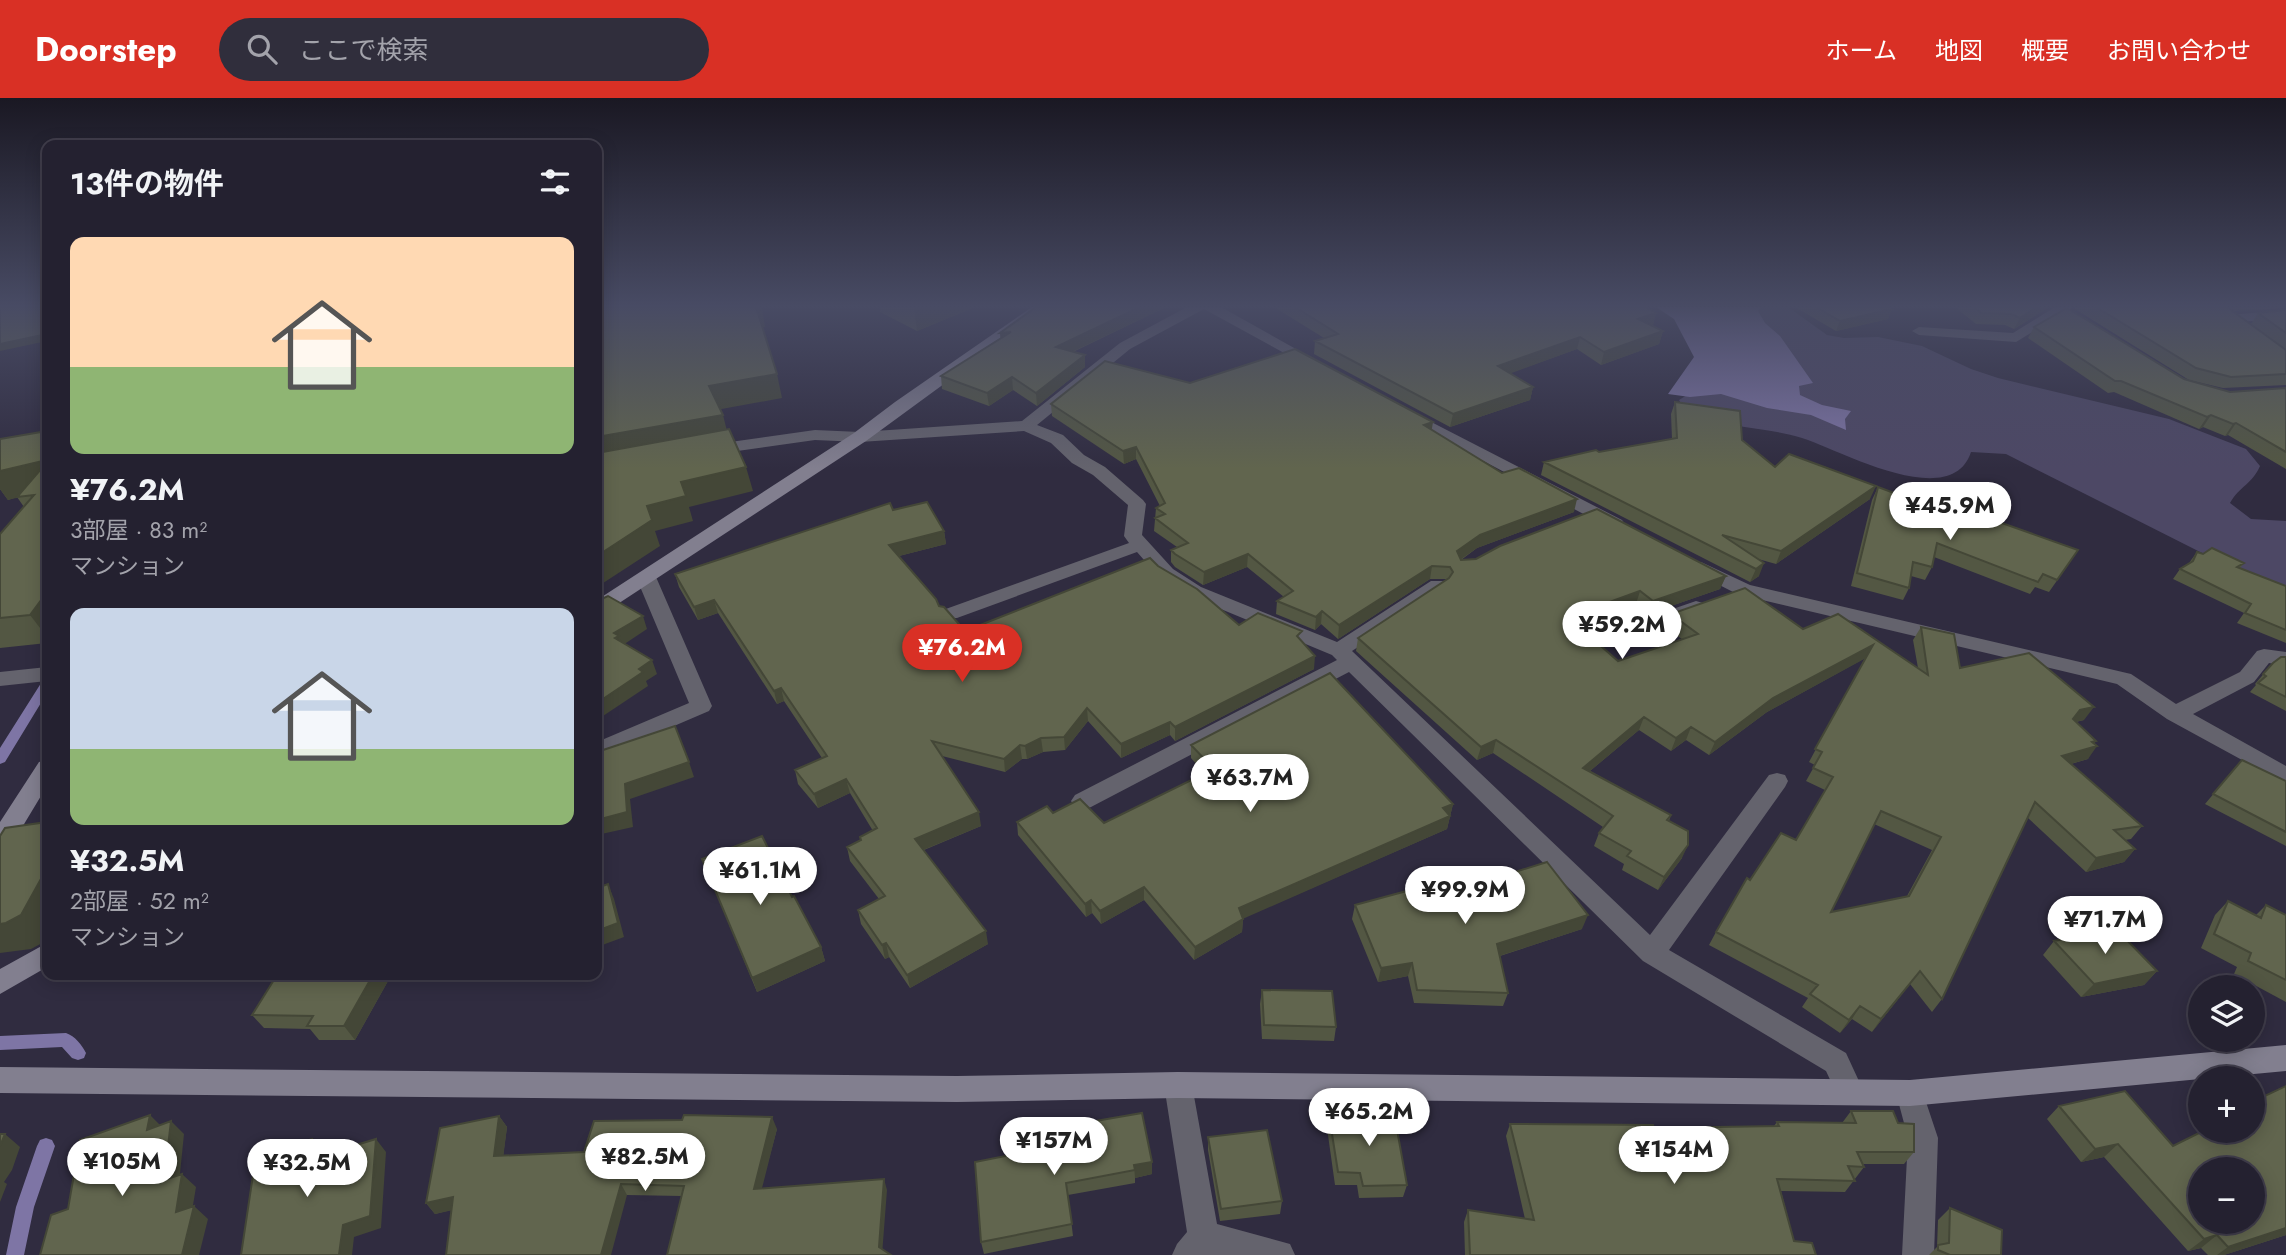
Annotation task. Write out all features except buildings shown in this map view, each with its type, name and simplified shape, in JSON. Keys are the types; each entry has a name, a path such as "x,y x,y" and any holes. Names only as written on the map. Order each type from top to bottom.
{"street":[{"path":"602,606 860,437 964,361"},
{"path":"1026,426 1106,361"},
{"path":"1309,361 1331,373"},
{"path":"1391,405 1628,531"},
{"path":"692,454 815,435 860,437 1026,426 1057,439 1078,459 1099,471 1137,504 1133,536 1166,573 1194,591 1346,656 1652,953 1836,1062 1850,1092"},
{"path":"1568,523 1594,513"},
{"path":"950,614 1140,545"},
{"path":"1686,560 1744,590 2124,679 2175,714 2286,776"},
{"path":"602,749 701,706 646,577"},
{"path":"1083,801 1346,656 1438,584"},
{"path":"1598,642 1744,590"},
{"path":"2175,714 2247,677 2264,656 2286,659"},
{"path":"0,679 42,675"},
{"path":"0,842 42,776"},
{"path":"1652,953 1777,781"},
{"path":"0,983 42,957"},
{"path":"0,1080 957,1089 1178,1086 1910,1093 2286,1058"},
{"path":"1178,1086 1196,1246 1279,1255"},
{"path":"1910,1093 1923,1138 1918,1255"}],"shaded area":[{"path":"1691,361 1798,361 1813,383 1799,386 1800,395 1822,405 1851,411 1845,419 1846,430 1811,415 1767,408 1721,394 1690,397 1668,394"},
{"path":"1775,361 1954,361 1998,378 2169,419 2246,449 2260,466 2254,477 2230,503 2251,519 2286,521 2286,588 2210,557 2006,454 1971,452 1960,469 1942,477 1919,478 1867,464 1802,438 1714,420 1683,407 1679,400 1700,387 1786,391"}],"waterway":[{"path":"0,759 42,691"},
{"path":"0,1043 66,1040 78,1053"},
{"path":"15,1255 25,1207 46,1146"}]}
